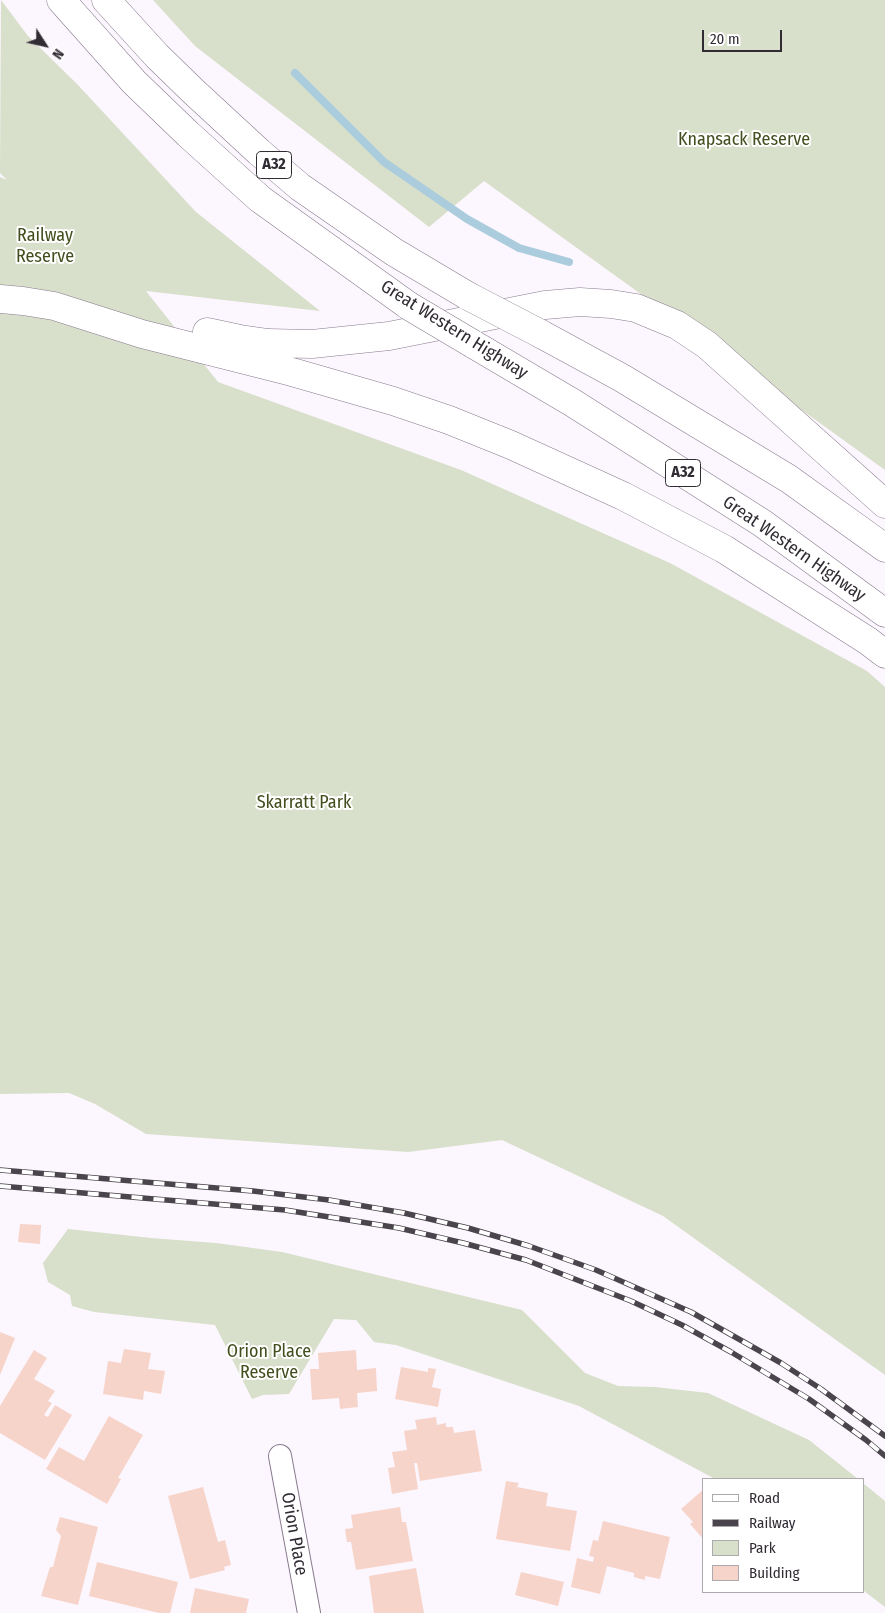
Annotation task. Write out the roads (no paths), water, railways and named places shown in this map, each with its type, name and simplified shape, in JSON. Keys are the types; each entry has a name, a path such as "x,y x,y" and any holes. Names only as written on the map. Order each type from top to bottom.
{"main road":[{"name":"Great Western Highway","path":"61,0 134,82 260,199 409,306 573,403 762,523 885,613"},
{"name":"Great Western Highway","path":"106,0 181,80 300,187 394,252 468,296 647,392 780,474 885,548"},
{"path":"0,299 23,300 61,308 146,318 240,339 288,344 334,342 389,336 544,305 580,302 636,308 677,325 707,345 885,504"},
{"path":"61,308 142,334 292,372 393,401 449,420 511,445 623,496 724,549 868,641 885,654"}],"street":[{"name":"Orion Place","path":"280,1456 309,1613"}],"waterway":[{"path":"295,73 384,162 467,219 519,248 569,262"}],"railway":[{"path":"0,1170 253,1191 329,1200 404,1213 468,1228 529,1246 596,1270 691,1312 781,1363 821,1389 885,1436"},
{"path":"0,1186 285,1210 399,1228 526,1260 631,1301 682,1325 809,1399 885,1456"}],"park label":[{"name":"Knapsack Reserve","path":"744,140"},
{"name":"Railway Reserve","path":"45,246"},
{"name":"Skarratt Park","path":"304,803"},
{"name":"Orion Place Reserve","path":"269,1362"}]}
